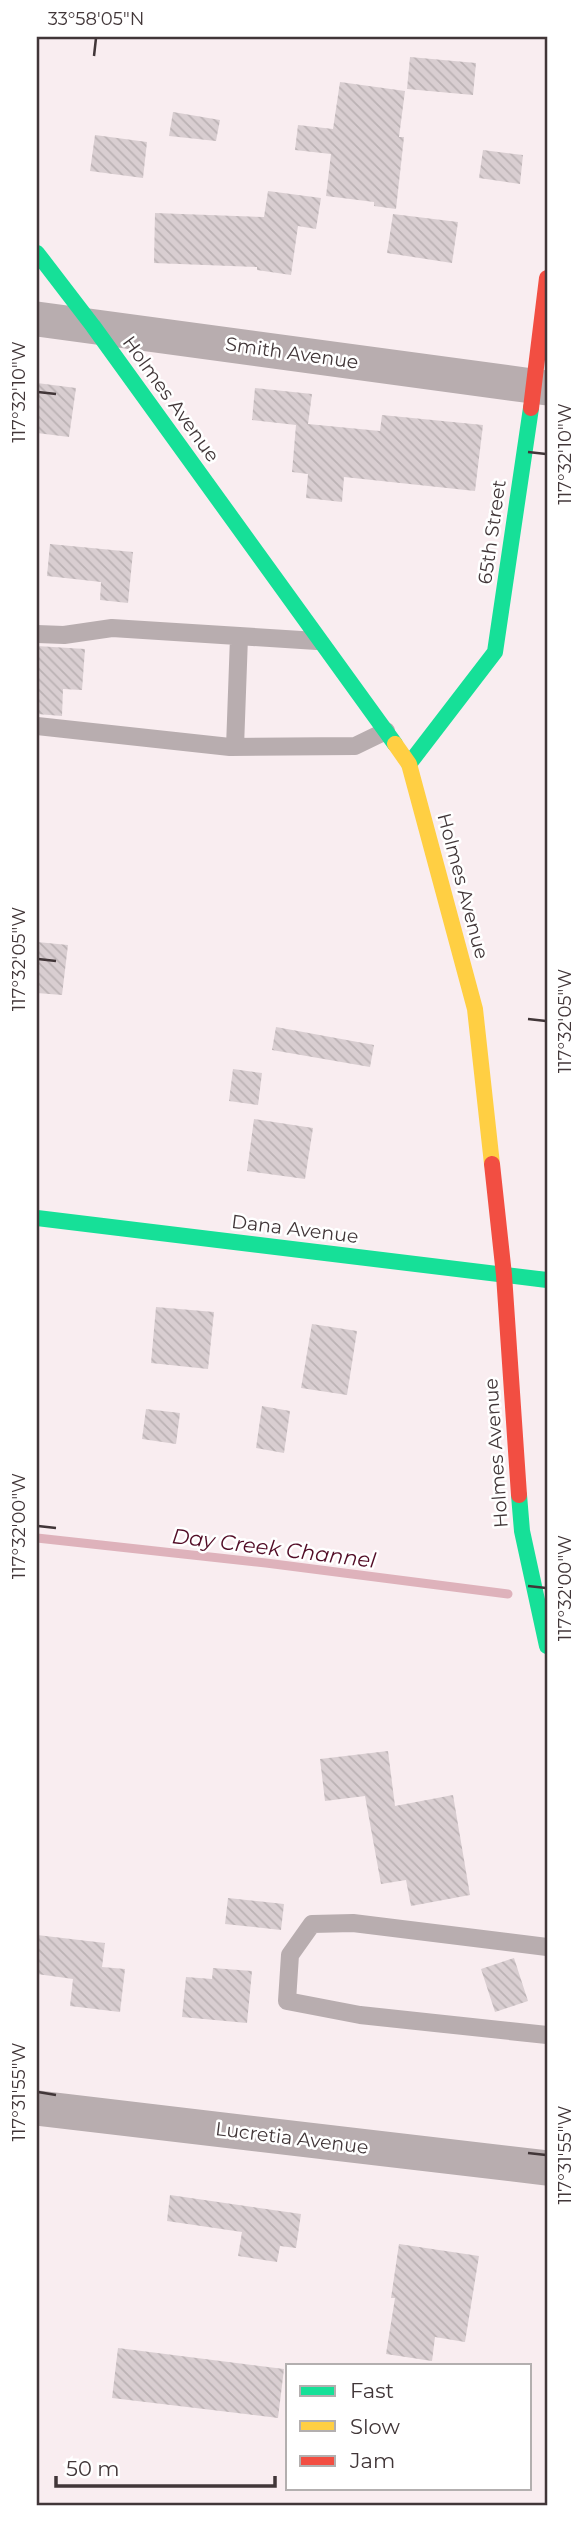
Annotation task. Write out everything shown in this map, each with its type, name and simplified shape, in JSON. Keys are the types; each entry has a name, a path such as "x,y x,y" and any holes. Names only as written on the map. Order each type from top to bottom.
{"street":[{"name":"Holmes Avenue","path":"37,253 93,326 409,764 475,1009 504,1275 522,1531 547,1646"},
{"name":"65th Street","path":"409,764 495,652 541,388 547,278"},
{"name":"Smith Avenue","path":"37,319 541,388"},
{"name":"Dana Avenue","path":"37,1218 547,1280"},
{"name":"Lucretia Avenue","path":"37,2108 547,2168"}],"lane":[{"path":"37,634 64,635 112,628 320,641"},
{"path":"235,747 239,637"},
{"path":"37,726 235,747 355,746 386,732"},
{"path":"547,1947 353,1923 312,1924 290,1955 287,2001 360,2015 547,2035"}],"building":[{"path":"410,57 476,63 473,95 407,89"},
{"path":"340,82 405,91 399,137 404,137 396,209 374,206 374,202 326,196 331,154 295,150 298,125 333,129"},
{"path":"173,112 220,120 216,141 169,136"},
{"path":"95,135 147,142 143,178 90,171"},
{"path":"483,150 523,155 520,184 479,178"},
{"path":"268,191 321,198 316,229 298,226 291,275 257,270 257,267 154,263 155,213 264,217"},
{"path":"393,214 458,222 452,263 387,253"},
{"path":"37,383 76,388 69,437 37,433"},
{"path":"255,388 312,394 308,424 380,431 382,415 483,425 475,491 344,477 342,502 306,498 308,474 292,472 296,425 252,420"},
{"path":"50,544 133,552 128,603 100,600 101,582 47,576"},
{"path":"37,646 85,649 82,690 63,689 62,716 37,714"},
{"path":"37,942 68,945 62,995 37,993"},
{"path":"276,1027 374,1045 370,1067 272,1050"},
{"path":"233,1069 262,1073 258,1105 229,1101"},
{"path":"254,1119 313,1128 305,1179 247,1171"},
{"path":"156,1307 214,1312 208,1369 151,1363"},
{"path":"312,1324 357,1331 347,1395 301,1388"},
{"path":"262,1406 290,1411 284,1453 256,1448"},
{"path":"146,1409 180,1413 176,1444 142,1439"},
{"path":"388,1751 395,1806 453,1795 470,1895 411,1906 406,1880 381,1884 365,1796 325,1801 320,1759"},
{"path":"228,1898 284,1904 281,1930 225,1924"},
{"path":"37,1935 105,1943 102,1967 125,1969 120,2012 70,2006 73,1979 37,1974"},
{"path":"514,1958 528,2001 495,2012 481,1969"},
{"path":"213,1968 252,1971 247,2023 182,2017 186,1977 212,1979"},
{"path":"170,2195 301,2214 296,2248 280,2246 277,2262 238,2256 242,2232 167,2221"},
{"path":"399,2244 479,2256 465,2342 435,2337 432,2361 386,2354 395,2298 391,2298"},
{"path":"118,2348 284,2369 278,2418 112,2398"}],"waterway":[{"name":"Day Creek Channel","path":"37,1538 266,1563 508,1594"}],"traffic: fast":[{"path":"37,253 93,326 395,744"},
{"path":"409,764 495,652 531,408"},
{"path":"37,1218 547,1280"},
{"path":"519,1495 522,1531 547,1646"}],"traffic: slow":[{"path":"395,744 409,764 475,1009 492,1164"}],"traffic: jam":[{"path":"531,408 547,278"},
{"path":"492,1164 504,1275 519,1495"}]}
